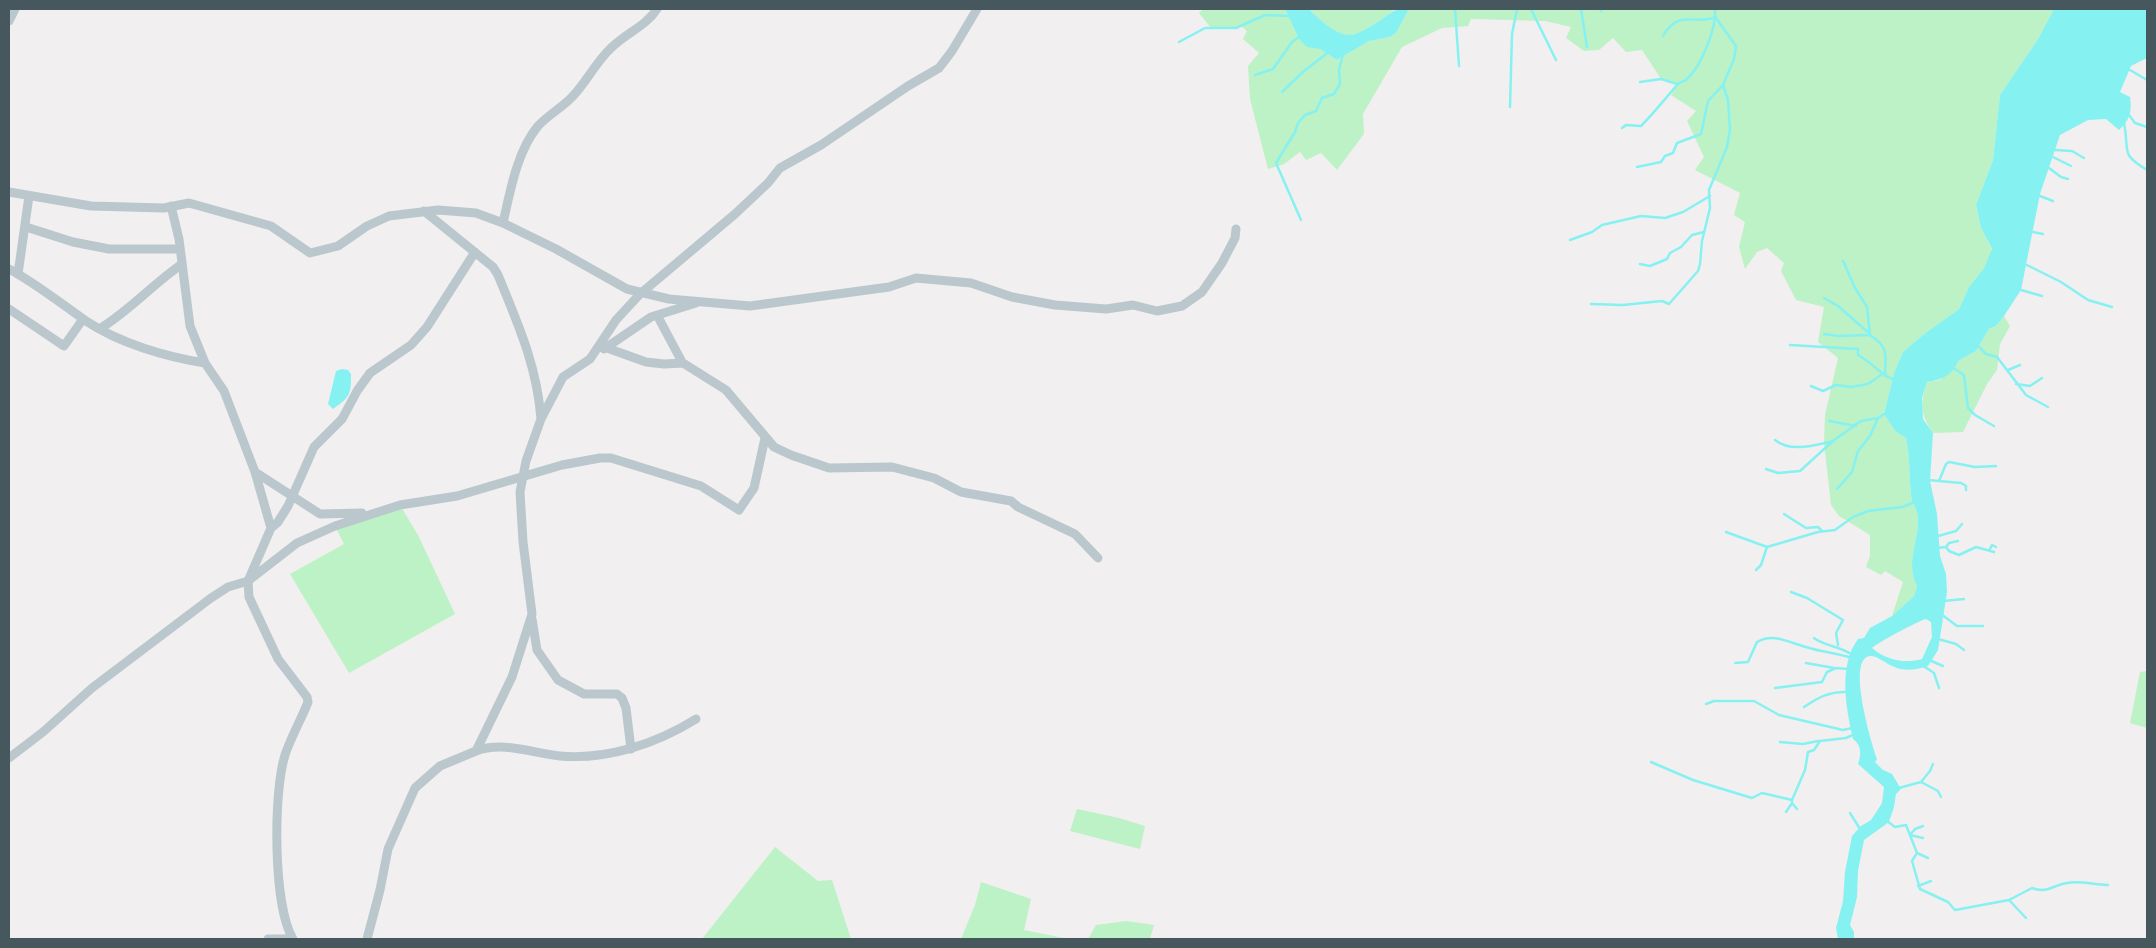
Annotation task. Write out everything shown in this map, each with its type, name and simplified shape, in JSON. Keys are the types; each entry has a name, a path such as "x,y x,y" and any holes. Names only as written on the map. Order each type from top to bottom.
{"street":[{"path":"9,21 15,9"},
{"path":"504,223 509,195 525,148 538,127 573,96 601,57 620,40 650,20 657,9"},
{"path":"590,359 616,320 640,294 735,214 780,168 822,145 908,86 939,68 952,51 976,9"},
{"path":"9,192 91,206 164,208 189,203 270,226 310,253 338,246 367,226 389,216 424,211 476,213 504,223 640,294 669,299 759,305 889,287 916,278 971,283 1012,297 1055,304 1106,309 1132,305 1157,311 1182,306 1202,292 1222,263 1235,238 1236,228"},
{"path":"18,274 29,196"},
{"path":"171,206 180,249 188,316 205,363 224,391 255,472 271,528"},
{"path":"424,211 493,267 526,346 539,389 541,419"},
{"path":"26,228 74,242 109,249 180,249"},
{"path":"268,939 293,939 288,929 277,867 278,801 280,776 285,754 308,702 307,697 278,659 249,599 248,581 271,528 278,522 317,444 342,419 370,373 411,345 428,327 475,252"},
{"path":"101,328 126,312 147,290 182,264"},
{"path":"9,269 51,294 83,319 101,328 154,353 205,363"},
{"path":"631,749 626,708 622,698 617,694 584,694 558,680 537,650 522,534 520,497 523,476 541,419 563,378 651,317 704,301"},
{"path":"9,309 64,346 83,319"},
{"path":"657,315 682,362 726,390 765,438 774,446 791,455 828,468 892,467 934,478 961,492 1011,501 1018,507 1075,534 1098,558"},
{"path":"607,348 646,362 664,364 682,362"},
{"path":"9,758 43,732 92,688 195,610 228,587 248,581 297,543 335,526 375,512 436,498 457,496 562,465 600,458 611,458 701,486 739,510 754,488 765,438"},
{"path":"255,472 320,514 375,512"},
{"path":"476,750 509,683 532,614"},
{"path":"367,939 380,890 388,849 415,788 440,766 484,748 514,747 560,756 593,755 631,749 675,732 696,719"}],"green space":[{"path":"1203,9 1285,9 1299,39 1337,60 1369,41 1390,37 1396,33 1409,9 2054,9 2038,39 2000,95 1993,160 1976,205 1981,228 1992,250 1984,268 1969,287 1959,309 1903,352 1894,373 1884,414 1895,431 1906,438 1911,496 1918,518 1912,560 1912,569 1917,586 1914,596 1892,616 1903,582 1885,571 1881,575 1866,567 1870,556 1870,535 1839,516 1831,505 1824,443 1825,415 1838,358 1818,342 1824,307 1796,300 1781,271 1784,263 1767,248 1757,252 1745,269 1739,247 1745,222 1734,215 1740,193 1695,170 1704,157 1687,121 1696,111 1671,95 1677,84 1661,79 1642,50 1626,52 1613,38 1599,50 1584,51 1566,38 1571,27 1545,21 1471,19 1468,26 1442,28 1402,47 1363,114 1364,134 1337,170 1321,153 1306,160 1300,152 1284,164 1268,169 1250,99 1248,66 1259,53 1243,39 1247,31 1242,27 1211,28 1199,13"},
{"path":"1309,9 1395,9 1368,28 1356,34 1346,35 1334,30"},
{"path":"2004,316 2010,326 2000,344 1997,370 1987,384 1963,432 1933,433 1922,409 1927,382 1940,380 1958,361 1976,351 1989,329 1996,326"},
{"path":"400,505 418,535 455,614 349,673 290,574 344,544 335,526"},
{"path":"2147,671 2147,728 2130,723 2140,672"},
{"path":"1077,809 1145,826 1140,849 1070,831"},
{"path":"775,847 818,881 832,880 851,939 702,939"},
{"path":"981,882 1031,899 1024,930 1069,939 961,939 975,905"},
{"path":"1126,921 1154,925 1150,939 1088,939 1096,925"}],"water":[{"path":"1285,9 1309,9 1333,30 1345,35 1351,35 1367,28 1394,11 1409,9 1396,33 1390,37 1369,41 1337,60 1320,49 1307,47 1299,39"},
{"path":"2054,9 2147,9 2147,58 2131,66 2120,92 2130,97 2131,107 2126,123 2119,130 2106,119 2088,120 2060,135 2040,194 2021,290 1996,326 1989,329 1976,351 1958,361 1949,374 1937,380 1927,382 1922,398 1923,419 1933,433 1930,481 1937,514 1940,556 1946,574 1947,592 1938,650 1928,666 1917,669 1906,670 1896,668 1871,656 1864,660 1860,670 1862,702 1877,759 1875,762 1883,770 1892,774 1901,789 1896,794 1889,822 1864,840 1858,871 1857,897 1850,925 1854,932 1854,939 1838,939 1836,928 1843,901 1845,872 1852,836 1861,826 1871,820 1877,811 1882,803 1884,787 1858,764 1860,750 1858,744 1853,739 1846,701 1845,687 1848,662 1858,639 1864,638 1870,628 1892,616 1914,596 1917,586 1912,569 1912,560 1918,518 1911,496 1906,438 1895,431 1884,414 1894,373 1903,352 1959,309 1969,287 1984,268 1992,249 1981,228 1976,205 1993,160 2000,95 2038,39","holes":["1926,619 1931,622 1932,637 1922,659 1896,660 1872,648 1907,627"]},
{"path":"348,370 351,374 351,387 346,398 333,409 328,404 336,371"}],"waterway":[{"path":"1455,9 1459,66"},
{"path":"1510,107 1512,34 1517,9"},
{"path":"1531,9 1556,60"},
{"path":"1581,9 1587,47"},
{"path":"1622,128 1626,125 1641,126 1678,84 1686,80 1692,73 1703,56 1711,36 1715,9"},
{"path":"1179,42 1205,28 1236,28 1265,15 1290,16"},
{"path":"1663,36 1675,22 1687,19 1701,20 1716,17"},
{"path":"1591,304 1623,305 1662,301 1669,304 1698,271 1702,241 1710,208 1709,190 1727,147 1730,129 1728,100 1723,85 1734,59 1736,46 1716,18"},
{"path":"1255,75 1273,69 1292,42 1299,37"},
{"path":"1282,92 1304,71 1330,51"},
{"path":"1301,220 1276,163 1295,132 1298,123 1305,115 1316,111 1322,98 1334,94 1340,84 1339,70 1343,54"},
{"path":"2130,70 2147,80"},
{"path":"1640,82 1661,79 1677,84"},
{"path":"1637,167 1661,162 1665,156 1673,153 1677,143 1701,134 1708,101 1723,85"},
{"path":"2129,115 2135,123 2147,127"},
{"path":"2124,123 2127,151 2132,160 2147,170"},
{"path":"2055,150 2072,151 2084,158"},
{"path":"2053,157 2071,166"},
{"path":"2049,168 2061,177 2068,179"},
{"path":"1570,240 1592,232 1602,225 1641,216 1665,218 1683,212 1710,196"},
{"path":"2040,196 2053,201"},
{"path":"1640,264 1650,266 1667,259 1670,253 1681,247 1692,235 1704,232"},
{"path":"2033,232 2043,234"},
{"path":"1843,261 1855,288 1867,307 1870,335 1884,348 1886,357 1885,376"},
{"path":"2027,265 2061,282 2088,300 2112,307"},
{"path":"2021,290 2042,296"},
{"path":"1824,298 1838,306 1870,334"},
{"path":"1824,334 1838,336 1870,335"},
{"path":"1790,345 1858,349 1858,355 1892,379"},
{"path":"1978,346 1986,354 1997,357 2026,395 2048,407"},
{"path":"2008,370 2020,365"},
{"path":"1955,369 1964,375 1968,408 1975,415 1994,426"},
{"path":"1811,386 1823,391 1836,385 1851,387 1868,384 1881,375"},
{"path":"2016,384 2030,386 2042,378"},
{"path":"1837,489 1852,472 1858,451 1870,436 1878,418 1884,414"},
{"path":"1766,469 1778,473 1800,471 1834,440 1861,421 1878,418"},
{"path":"1829,421 1856,426"},
{"path":"1775,440 1781,444 1796,447 1834,441"},
{"path":"1939,481 1946,464 1949,462 1975,467 1996,466"},
{"path":"1928,480 1961,483 1966,486 1966,490"},
{"path":"1726,532 1767,547 1818,532 1835,530 1853,517 1868,511 1902,507 1915,502"},
{"path":"1784,514 1806,528 1818,527 1822,531"},
{"path":"1938,536 1956,531 1962,524"},
{"path":"1946,547 1949,543 1958,541"},
{"path":"1990,549 1992,545 1996,547"},
{"path":"1756,570 1761,565 1767,547"},
{"path":"1937,548 1946,547 1949,551 1959,555 1976,547 1994,552"},
{"path":"1791,592 1807,598 1843,620 1836,633 1838,645"},
{"path":"1943,601 1964,599"},
{"path":"1941,614 1957,626 1983,626"},
{"path":"1735,663 1748,662 1757,642 1769,638 1782,639 1812,649 1852,658"},
{"path":"1814,638 1851,654"},
{"path":"1938,639 1956,644 1964,650"},
{"path":"1929,660 1943,666"},
{"path":"1806,663 1834,668"},
{"path":"1922,665 1934,673 1939,688"},
{"path":"1775,688 1822,682 1827,672 1836,668 1848,669"},
{"path":"1804,707 1825,695 1848,692"},
{"path":"1706,704 1714,701 1754,701 1779,715 1843,730 1852,728"},
{"path":"1651,762 1693,780 1752,798 1762,793 1792,800 1805,770 1808,752 1814,750 1820,741 1846,738 1855,734"},
{"path":"1780,742 1803,744 1818,741"},
{"path":"1921,782 1933,764"},
{"path":"1899,788 1921,782 1938,791 1941,797"},
{"path":"1786,812 1792,800"},
{"path":"1792,803 1797,809"},
{"path":"1850,813 1860,829"},
{"path":"1887,821 1895,827 1906,825 1917,853 1912,861 1920,889 1948,902 1955,910 2009,900 2032,888 2046,890 2072,882 2108,885"},
{"path":"1923,826 1915,829 1910,835 1923,838"},
{"path":"1917,853 1928,858"},
{"path":"1918,886 1931,881"},
{"path":"2009,900 2026,918"}]}
